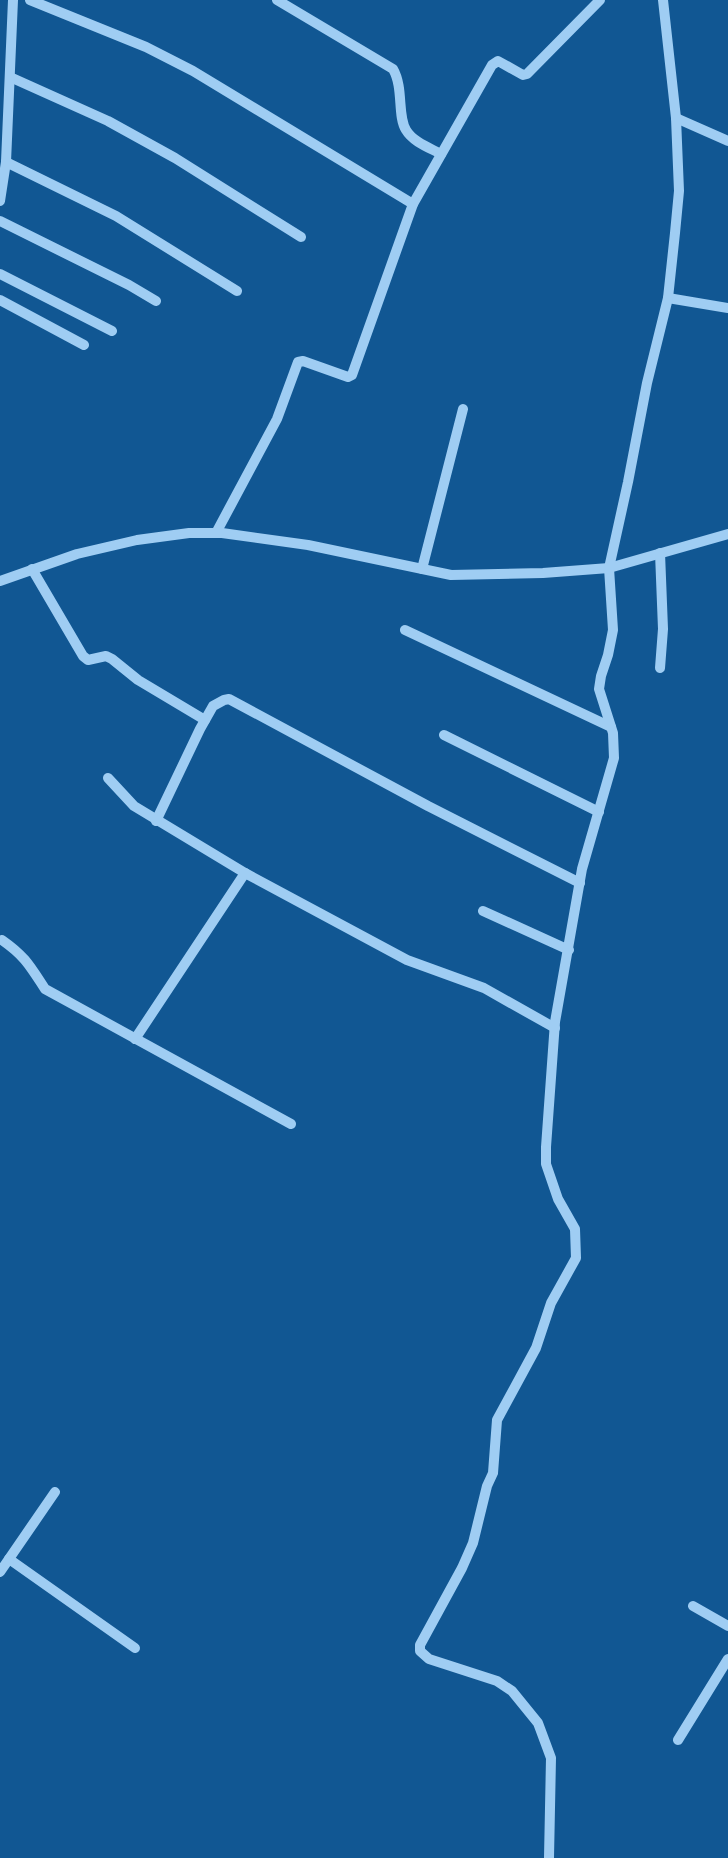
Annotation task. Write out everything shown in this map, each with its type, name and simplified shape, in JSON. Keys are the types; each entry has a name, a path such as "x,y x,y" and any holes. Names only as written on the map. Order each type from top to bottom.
{"street":[{"path":"0,201 6,162 13,0"},
{"path":"30,0 146,47 194,71 413,204"},
{"path":"277,0 393,69 398,78 405,129 420,143 441,154"},
{"path":"216,533 276,419 298,362 303,361 348,377 352,375 413,204 492,65 498,61 523,75 527,74 600,0"},
{"path":"549,1858 551,1758 538,1723 512,1691 497,1681 429,1659 420,1651 420,1644 462,1568 473,1543 487,1486 493,1473 497,1420 536,1348 550,1303 576,1258 575,1229 558,1199 546,1164 555,1028 580,883 614,758 614,743 599,689 613,630 609,568 647,383 668,298 679,191 676,118 663,0"},
{"path":"10,77 127,131 175,158 301,237"},
{"path":"676,118 728,141"},
{"path":"6,162 116,216 237,291"},
{"path":"0,221 129,285 156,301"},
{"path":"0,274 112,331"},
{"path":"668,298 728,308"},
{"path":"0,300 84,345"},
{"path":"422,569 463,410"},
{"path":"0,581 77,554 136,540 189,533 216,533 308,545 451,575 543,573 609,568 728,534"},
{"path":"660,553 663,629 660,668"},
{"path":"32,569 83,656 88,660 106,656 112,659 138,680 205,720"},
{"path":"405,630 610,727"},
{"path":"156,821 213,706 230,699 428,806 580,883"},
{"path":"444,735 599,812"},
{"path":"108,778 134,806 245,873 407,960 484,988 555,1028"},
{"path":"135,1039 245,873"},
{"path":"483,912 569,950"},
{"path":"2,940 20,952 30,963 45,989 291,1124"},
{"path":"0,1572 55,1492"},
{"path":"9,1559 135,1648"},
{"path":"693,1606 728,1626"},
{"path":"678,1740 728,1659"}]}
